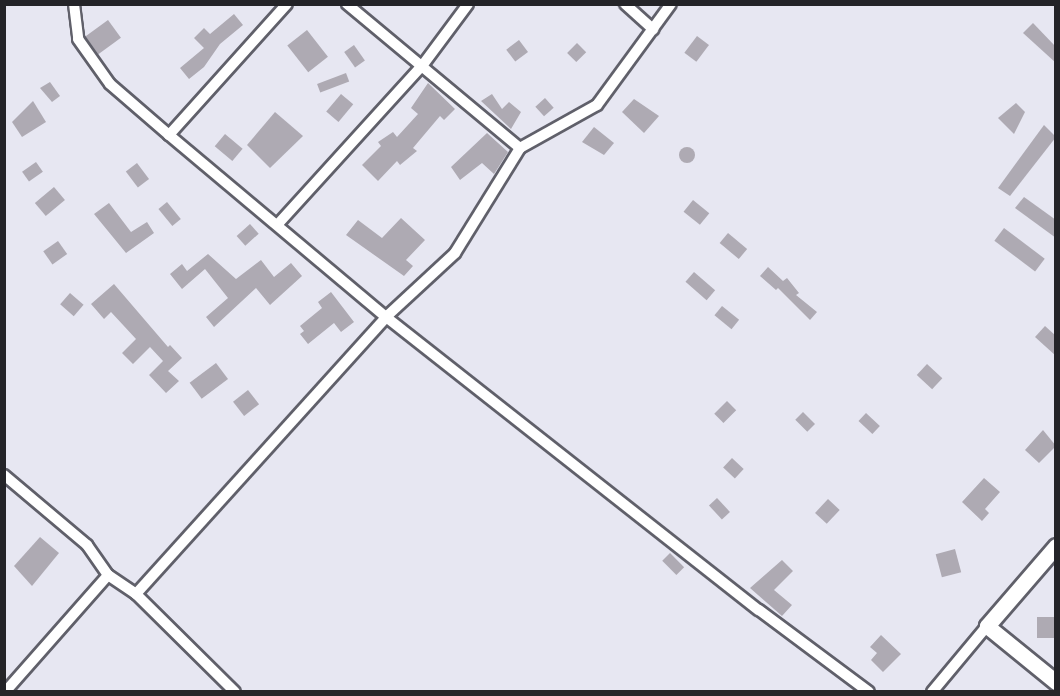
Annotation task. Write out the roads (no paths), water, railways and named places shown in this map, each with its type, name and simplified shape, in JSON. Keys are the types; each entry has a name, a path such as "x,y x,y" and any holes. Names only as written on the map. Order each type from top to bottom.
{"main road":[{"path":"1056,546 987,626 1056,682"}],"street":[{"path":"74,4 78,39 110,84 386,317 759,610 869,692"},
{"path":"169,135 286,4"},
{"path":"347,4 520,148"},
{"path":"278,224 422,66 468,4"},
{"path":"625,4 653,30"},
{"path":"136,594 386,317 455,253 520,148 597,105 671,4"},
{"path":"4,475 87,546 108,575 136,594 235,692"},
{"path":"5,692 108,575"},
{"path":"932,692 987,626"}]}
